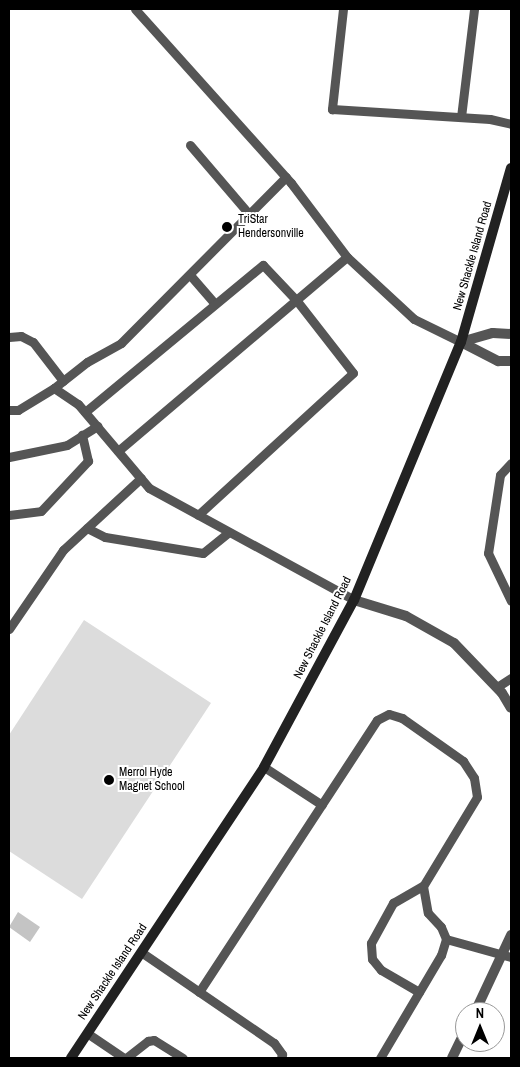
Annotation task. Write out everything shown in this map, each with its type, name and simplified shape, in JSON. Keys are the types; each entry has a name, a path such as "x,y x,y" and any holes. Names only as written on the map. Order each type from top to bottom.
{"main road":[{"name":"New Shackle Island Road","path":"71,1058 264,767 354,600 461,342 511,168"}],"street":[{"path":"461,342 493,333 511,334"},
{"path":"461,342 498,361 511,361"},
{"path":"354,600 406,616 454,643 497,687 511,708"},
{"path":"481,1002 507,956 511,935"}],"lane":[{"path":"135,9 286,177 347,257 414,319 461,342"},
{"path":"344,9 332,109 490,119 511,124"},
{"path":"461,117 474,9"},
{"path":"190,145 249,214"},
{"path":"9,410 18,410 54,388 87,362 121,343 286,177"},
{"path":"118,451 347,257"},
{"path":"85,412 263,265 297,300 353,373 198,515"},
{"path":"190,275 215,304"},
{"path":"9,337 21,336 33,342 64,381"},
{"path":"54,388 78,404 149,488 354,600"},
{"path":"9,457 67,445 97,426"},
{"path":"9,515 42,511 88,461 82,435"},
{"path":"511,463 500,475 488,553 511,601"},
{"path":"9,629 63,550 141,478"},
{"path":"87,528 105,537 203,553 229,532"},
{"path":"497,687 511,678"},
{"path":"199,992 377,720 389,714 402,718 463,761 474,778 477,797 423,886 393,903 371,943 372,959 381,970 419,992"},
{"path":"264,767 322,805"},
{"path":"380,1058 441,955 446,939 441,927 428,913 423,886"},
{"path":"446,939 507,956"},
{"path":"141,952 274,1043 282,1054 281,1058"},
{"path":"87,1034 125,1058 148,1041 154,1040 183,1058"}],"shaded area":[{"path":"84,620 211,703 82,899 9,851 9,735"}],"building":[{"path":"18,912 40,927 30,942 9,927"}],"place":[{"name":"TriStar Hendersonville","path":"227,227"},
{"name":"Merrol Hyde Magnet School","path":"109,780"}]}
